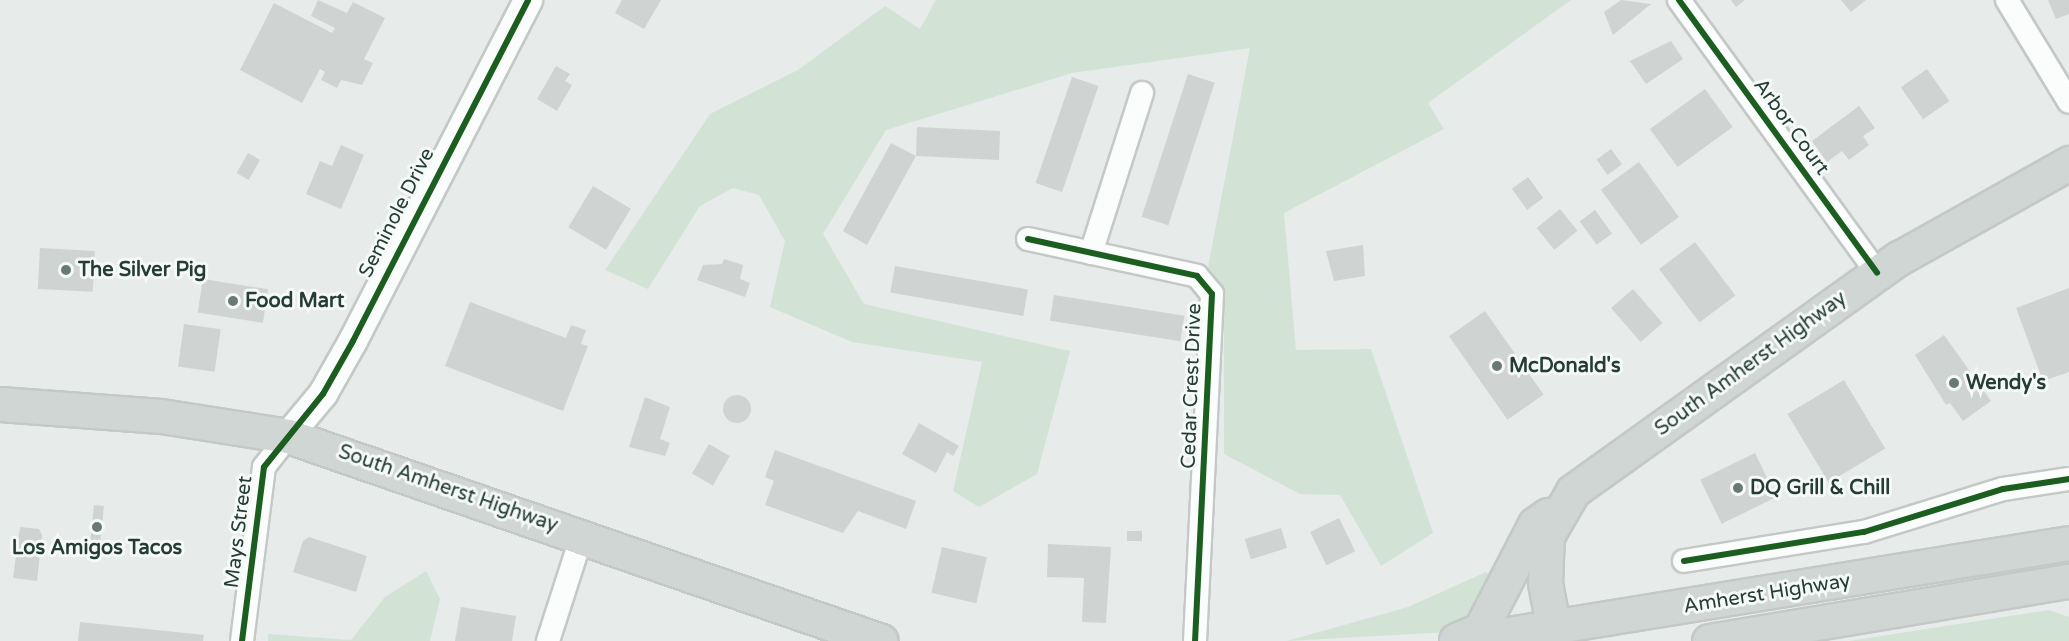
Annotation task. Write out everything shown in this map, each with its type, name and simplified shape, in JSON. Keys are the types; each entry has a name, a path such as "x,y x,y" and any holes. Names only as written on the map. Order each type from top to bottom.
{"main road":[{"name":"South Amherst Highway","path":"1554,634 1544,560 1547,536 1559,507 1573,491 1876,273 2069,163"},
{"name":"South Amherst Highway","path":"0,404 161,416 288,436 582,535 881,641"},
{"path":"1455,641 1480,630 1535,524 1559,507"},
{"name":"Amherst Highway","path":"1465,641 1554,634 2069,543"},
{"name":"Amherst Highway","path":"1708,641 2069,581"}],"street":[{"name":"Seminole Drive","path":"288,436 323,394 353,341 528,0"},
{"name":"Arbor Court","path":"1679,0 1876,273"},
{"path":"2007,0 2069,102"},
{"path":"1091,254 1142,93"},
{"name":"Cedar Crest Drive","path":"1028,239 1197,276 1212,294 1195,641"},
{"name":"Mays Street","path":"242,641 264,467 288,436"},
{"path":"1684,561 1845,537 2003,489 2069,479"},
{"path":"548,641 582,535"}],"green space":[{"path":"936,0 1571,0 1428,103 1444,129 1284,213 1296,350 1371,349 1433,533 1381,566 1340,495 1300,494 1224,454 1224,293 1208,267 1250,48 1072,73 886,130 823,234 864,304 1070,351 1037,474 979,507 953,491 982,362 852,342 770,307 785,241 759,195 733,188 700,206 648,289 605,270 710,114 798,70 885,6 920,29"},
{"path":"426,571 440,599 430,641 268,641 268,634 351,640 385,597"},
{"path":"1486,572 1492,576 1492,602 1449,632 1287,641 1408,607"},
{"path":"2049,610 2069,617 2069,641 1849,641"}],"building":[{"path":"318,0 347,13 353,2 385,18 364,59 373,63 362,85 341,80 337,88 321,80 325,72 320,69 302,103 240,70 274,3 332,33 335,28 311,16"},
{"path":"622,0 661,0 644,29 615,13"},
{"path":"1621,0 1651,4 1613,35 1604,12"},
{"path":"1731,0 1745,0 1736,7"},
{"path":"1841,0 1866,0 1851,12"},
{"path":"2048,0 2069,0 2069,14 2056,19"},
{"path":"1671,41 1683,59 1646,84 1630,61"},
{"path":"556,66 570,74 565,81 572,85 557,111 537,99"},
{"path":"1927,69 1949,101 1923,119 1901,87"},
{"path":"1188,74 1215,83 1168,225 1142,217"},
{"path":"1072,77 1098,86 1062,192 1036,183"},
{"path":"1705,89 1733,127 1678,167 1650,129"},
{"path":"1859,106 1875,128 1863,136 1869,145 1849,160 1842,151 1827,162 1812,141"},
{"path":"917,127 1000,131 999,160 916,156"},
{"path":"891,143 916,156 867,245 843,231"},
{"path":"341,145 364,155 341,209 306,194 320,161 332,166"},
{"path":"1611,149 1622,164 1608,175 1596,160"},
{"path":"248,153 260,160 249,180 236,173"},
{"path":"1639,162 1679,217 1641,245 1601,190"},
{"path":"1528,177 1543,198 1527,210 1512,189"},
{"path":"593,186 631,209 606,250 568,227"},
{"path":"1560,209 1578,231 1554,250 1537,228"},
{"path":"1595,210 1612,233 1597,245 1580,221"},
{"path":"1695,242 1735,296 1699,323 1659,269"},
{"path":"1363,245 1365,276 1334,281 1326,251"},
{"name":"The Silver Pig","path":"40,248 95,251 93,292 38,289"},
{"path":"724,259 743,265 740,279 750,283 745,297 697,280 703,265 722,264"},
{"path":"895,266 1028,289 1023,316 890,293"},
{"name":"Food Mart","path":"203,279 268,289 263,323 198,313"},
{"path":"2069,288 2069,372 2043,381 2016,308"},
{"path":"1633,289 1663,323 1641,342 1611,308"},
{"path":"1054,295 1184,316 1180,341 1050,321"},
{"path":"470,302 566,338 571,325 586,330 581,344 588,346 563,411 445,366"},
{"name":"McDonald's","path":"1485,311 1544,395 1507,420 1449,336"},
{"path":"184,324 221,329 215,372 178,367"},
{"name":"Wendy's","path":"1944,335 1991,401 1963,421 1950,403 1946,405 1915,355"},
{"path":"1844,380 1885,449 1829,483 1787,414"},
{"path":"737,395 747,399 751,409 747,419 737,423 727,419 723,409 727,399"},
{"path":"645,397 670,407 660,439 670,443 665,456 629,447"},
{"path":"919,423 959,446 953,456 947,452 936,473 902,454"},
{"path":"709,444 730,456 713,485 692,473"},
{"path":"775,450 916,501 906,529 858,511 843,533 765,505 774,481 765,477"},
{"name":"DQ Grill & Chill","path":"1755,453 1776,497 1722,524 1700,480"},
{"name":"Los Amigos Tacos","path":"94,505 104,506 99,549 90,548"},
{"path":"1339,518 1355,551 1326,565 1310,532"},
{"path":"20,527 39,529 42,535 37,581 13,578"},
{"path":"1281,528 1287,548 1251,559 1245,539"},
{"path":"1127,531 1142,531 1142,541 1127,541"},
{"path":"309,537 367,556 356,592 293,572 303,541"},
{"path":"1048,544 1111,547 1106,623 1082,622 1084,578 1047,577"},
{"path":"942,547 987,557 976,603 931,593"},
{"path":"461,607 516,616 512,641 455,641"},
{"path":"80,622 204,635 203,641 78,641"}],"cycle path":[{"path":"242,641 264,467 323,394 353,341 528,0"},
{"path":"1679,0 1877,273"},
{"path":"1028,239 1197,276 1212,294 1195,641"},
{"path":"1684,561 1864,532 2003,489 2069,479"}],"place":[{"name":"The Silver Pig","path":"66,270"},
{"name":"Food Mart","path":"233,301"},
{"name":"McDonald's","path":"1497,366"},
{"name":"Wendy's","path":"1954,383"},
{"name":"DQ Grill & Chill","path":"1738,488"},
{"name":"Los Amigos Tacos","path":"97,527"}]}
